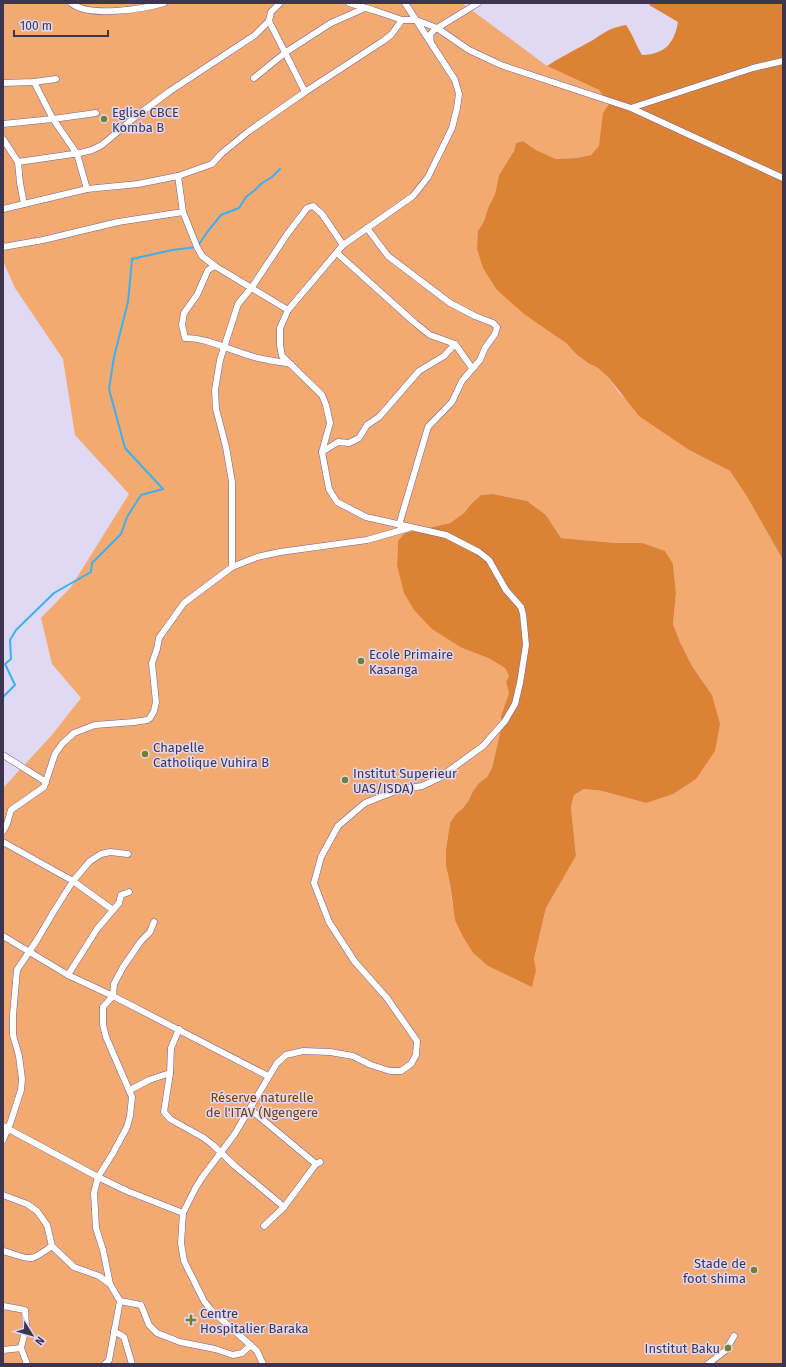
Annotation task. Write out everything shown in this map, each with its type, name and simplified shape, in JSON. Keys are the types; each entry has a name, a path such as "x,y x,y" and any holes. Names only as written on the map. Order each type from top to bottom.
{"street":[{"path":"71,3 80,9 114,11 150,7 164,3"},
{"path":"18,162 77,154 92,150 102,145 135,117 170,91 255,35 269,21 271,12 280,3"},
{"path":"349,3 402,20 416,20 437,28 469,50 501,65 632,108 783,178"},
{"path":"263,1364 257,1351 211,1310 199,1290 184,1261 181,1243 183,1213 201,1179 250,1109 268,1076 277,1063 286,1055 303,1050 330,1052 353,1056 371,1065 390,1071 402,1071 410,1064 416,1055 417,1041 387,998 355,962 329,922 314,883 321,857 338,826 365,803 398,790 422,786 439,778 483,746 505,720 515,704 526,645 521,607 506,590 488,560 479,552 446,535 366,517 337,502 329,489 322,452 330,423 326,405 322,395 292,364 282,356 280,345 280,328 288,310 343,246 413,196 428,177 452,128 457,108 458,94 455,80 405,3"},
{"path":"432,45 431,33 478,3"},
{"path":"254,78 286,52 331,23 365,8"},
{"path":"3,208 87,189 138,184 178,176 212,164 221,154 249,131 391,35 402,20"},
{"path":"269,21 305,92"},
{"path":"632,108 746,71 783,61"},
{"path":"3,83 34,82 56,79"},
{"path":"34,82 54,119 77,154 87,189"},
{"path":"3,124 96,113"},
{"path":"3,139 18,162 24,204"},
{"path":"178,176 183,212 202,256 288,310"},
{"path":"232,567 232,482 226,447 216,409 215,390 220,360 238,304 252,287 288,233 310,206 313,206 322,214 343,246"},
{"path":"3,247 43,240 118,222 183,212"},
{"path":"367,228 388,256 450,303 475,316 493,323 497,327 495,334 485,348 480,360 462,382 452,402 428,427 399,525"},
{"path":"337,253 394,305 430,335 455,344 472,368"},
{"path":"216,266 208,270 197,295 184,313 182,326 185,338 202,340 224,346 248,356 292,364"},
{"path":"322,452 338,442 349,443 359,438 367,425 379,417 419,371 444,356 455,344"},
{"path":"3,831 7,824 11,810 44,787 55,754 62,744 74,733 95,725 134,722 147,720 150,718 154,711 156,702 152,663 159,638 184,603 232,567 257,557 280,552 367,540 411,528"},
{"path":"3,756 46,782"},
{"path":"3,842 73,881 113,910"},
{"path":"3,1140 6,1127 21,1090 22,1079 19,1056 13,1035 13,1014 17,970 73,881 90,861 101,854 110,852 128,854"},
{"path":"68,975 97,929 118,903 121,895 129,892"},
{"path":"105,1364 109,1360 120,1301 110,1284 105,1256 96,1228 94,1193 98,1177 127,1127 132,1097 106,1037 103,1025 103,1007 113,996 114,984 123,967 141,940 150,932 154,922"},
{"path":"3,936 68,975 179,1029 268,1076"},
{"path":"179,1029 171,1048 170,1073 164,1112 170,1119 204,1138 284,1207"},
{"path":"130,1090 149,1080 170,1073"},
{"path":"250,1109 318,1163 284,1207 264,1226"},
{"path":"6,1127 98,1177 127,1191 183,1213"},
{"path":"3,1195 27,1204 37,1210 47,1225 52,1246 74,1266 98,1276 110,1284"},
{"path":"3,1251 32,1258 52,1246"},
{"path":"120,1301 141,1305 148,1325 157,1333 180,1342 234,1355 242,1353 251,1345"},
{"path":"3,1306 25,1310 26,1327 21,1348 27,1364"},
{"path":"114,1331 124,1337 132,1364"},
{"path":"708,1364 726,1350 734,1336"},
{"path":"3,1350 21,1348"}],"green space":[{"name":"Réserve naturelle de l'ITAV (Ngengere","path":"3,3 462,3 547,66 599,90 609,105 599,147 591,155 576,158 556,159 536,150 523,141 516,143 514,151 499,175 495,194 488,208 484,221 478,231 548,329 566,343 577,355 598,368 609,378 620,394 665,433 689,450 730,471 746,495 783,560 783,1364 3,1364 3,788 51,736 81,698 52,664 41,618 71,587 129,494 75,435 63,359 15,288 3,261","holes":["493,494 527,501 546,515 561,538 615,543 642,543 673,564 676,593 673,624 692,666 712,695 646,803 602,791 584,789 574,795 571,807 576,856 546,908 534,960 536,970 504,973 488,966 473,953 463,937 452,902 446,866 446,849 450,823 469,800 479,783 487,777 492,768 501,729 501,716 509,693 506,682 509,676 505,668 488,658 462,648 397,565 398,541 417,530 450,523 464,513 481,495"]}],"shaded area":[{"path":"651,3 783,3 783,560 746,495 730,471 689,450 639,416 609,378 598,368 577,355 566,343 524,314 497,290 483,268 477,249 478,231 484,221 488,208 495,194 499,175 514,151 516,143 523,141 536,150 556,159 576,158 591,155 599,146 603,113 609,104 599,90 547,66 608,31 626,25 642,55 657,53 662,50 671,42 678,22 649,5"},
{"path":"493,494 527,501 546,515 561,538 615,543 642,543 665,551 673,564 676,593 673,624 692,666 712,695 720,724 715,751 696,779 673,794 646,803 602,791 584,789 574,795 571,807 576,856 546,908 534,959 536,970 532,987 488,966 473,953 455,920 446,866 446,849 450,823 469,800 479,783 487,777 492,768 501,729 501,716 509,693 506,682 509,676 505,668 488,658 462,648 432,629 414,610 404,593 397,565 398,541 405,533 450,523 464,513 481,495"}],"waterway":[{"path":"163,489 125,448 109,389 114,357 128,302 132,259 172,250 197,247 221,215 239,208 246,197 280,169"},
{"path":"3,697 15,685 5,664 11,659 10,640 16,630 54,593 91,572 92,563 121,534 127,517 141,495 163,489"}],"place":[{"name":"Eglise CBCE Komba B","path":"104,119"},
{"name":"Ecole Primaire Kasanga","path":"361,661"},
{"name":"Chapelle Catholique Vuhira B","path":"145,754"},
{"name":"Institut Superieur UAS/ISDA)","path":"345,780"},
{"name":"Stade de foot shima","path":"754,1270"},
{"name":"Centre Hospitalier Baraka","path":"191,1320"},
{"name":"Institut Baku","path":"728,1348"}]}
